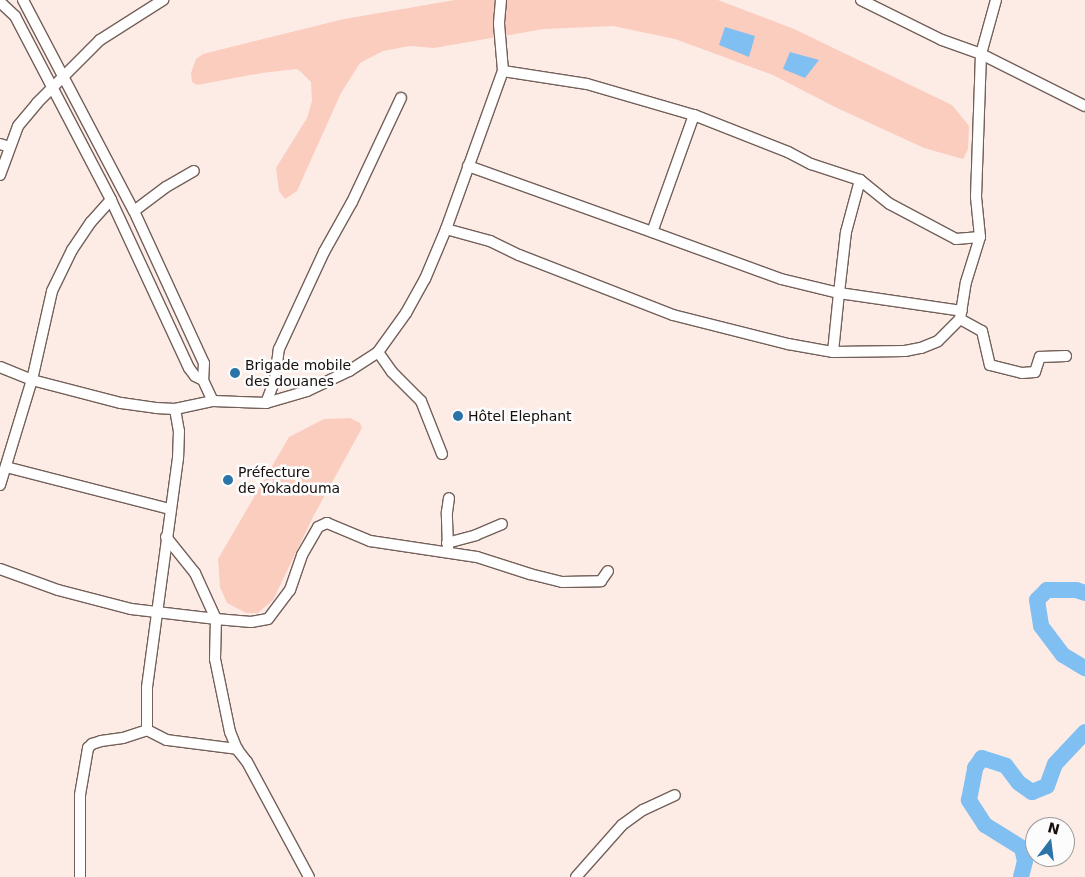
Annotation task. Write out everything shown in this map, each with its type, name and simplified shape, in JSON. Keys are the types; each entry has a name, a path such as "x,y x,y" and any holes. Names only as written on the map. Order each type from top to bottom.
{"street":[{"path":"23,0 134,212 204,363 203,380 213,401"},
{"path":"0,175 5,145 37,103 100,40 163,0"},
{"path":"0,367 32,380 121,402 175,409 213,401 266,403 307,391 349,371 378,352 406,313 425,279 446,229 503,71 499,24 501,0"},
{"path":"861,0 942,40 981,54 1085,106"},
{"path":"446,229 490,241 519,256 673,315 788,344 833,352 905,351 938,341 961,315 966,282 980,238 976,197 981,54 996,0"},
{"path":"0,2 14,16 111,200 188,368 195,376 203,380"},
{"path":"503,71 587,84 694,115 788,152 811,164 860,180 890,204 956,239 980,238"},
{"path":"266,403 275,380 279,349 324,252 352,202 401,98"},
{"path":"652,232 694,115"},
{"path":"468,166 781,279 961,315 982,331 990,365 1022,373 1035,372 1040,357 1066,356"},
{"path":"134,212 166,187 194,171"},
{"path":"833,352 846,232 860,180"},
{"path":"0,485 32,380 52,291 72,250 91,222 111,200"},
{"path":"378,352 392,372 421,401 442,454"},
{"path":"146,730 147,688 179,440 175,409"},
{"path":"6,467 170,510"},
{"path":"448,547 447,512 450,498"},
{"path":"0,569 78,596 131,609 216,620 251,622 268,619 290,590 302,555 318,527 327,523 370,541 448,547 562,582 601,581 608,571"},
{"path":"448,547 502,524"},
{"path":"166,537 195,574 216,620 215,659 230,732 236,749 247,762 309,877"},
{"path":"80,877 80,794 88,748 92,744 123,738 146,730 167,740 236,749"},
{"path":"576,877 585,870 622,825 643,810 674,796"}],"shaded area":[{"path":"455,0 718,0 794,29 952,105 969,126 968,149 963,159 924,148 835,107 773,75 675,39 613,26 544,29 434,48 410,46 383,51 360,63 341,93 297,191 285,199 279,191 276,168 307,118 312,101 311,82 296,69 197,85 192,82 191,73 196,59 203,54 344,19"},
{"path":"350,418 360,423 362,428 314,515 273,600 258,613 246,613 227,603 220,587 218,559 289,437 324,419"}],"water":[{"path":"725,27 755,36 749,57 719,45"},
{"path":"790,52 819,60 805,78 783,69"}],"waterway":[{"path":"1085,593 1076,590 1047,590 1037,600 1041,626 1063,655 1085,668"},
{"path":"1021,877 1025,861 1022,848 985,825 969,800 975,768 982,758 1006,766 1019,783 1032,792 1047,786 1055,764 1085,732"}],"place":[{"name":"Brigade mobile des douanes","path":"235,373"},
{"name":"Hôtel Elephant","path":"458,416"},
{"name":"Préfecture de Yokadouma","path":"228,480"}]}
